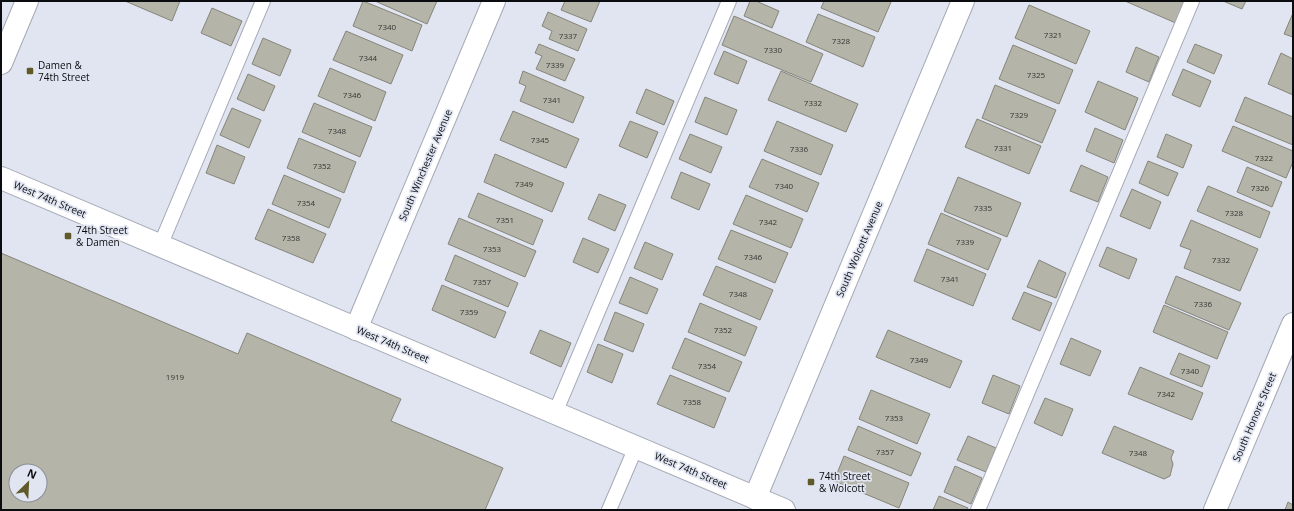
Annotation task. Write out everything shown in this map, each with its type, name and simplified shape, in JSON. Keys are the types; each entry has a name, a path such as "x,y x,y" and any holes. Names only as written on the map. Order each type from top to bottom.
{"street":[{"path":"1,63 27,1"},
{"name":"South Winchester Avenue","path":"356,329 494,1"},
{"name":"South Wolcott Avenue","path":"755,498 964,1"},
{"name":"West 74th Street","path":"1,178 784,510"},
{"name":"South Honore Street","path":"1215,510 1293,324"}],"lane":[{"path":"160,246 263,1"},
{"path":"555,413 729,1"},
{"path":"978,510 1192,1"},
{"path":"609,510 636,447"}],"building":[{"path":"125,1 180,1 172,21"},
{"path":"363,1 422,25 412,51 353,26"},
{"path":"375,1 437,1 427,24"},
{"path":"565,1 600,1 591,22 561,10"},
{"path":"750,1 756,1 779,11 772,28 744,16"},
{"path":"824,1 891,2 878,32 821,8"},
{"path":"1125,1 1188,1 1178,24"},
{"path":"1223,1 1246,1 1242,9"},
{"path":"1029,5 1090,31 1076,64 1015,38"},
{"path":"212,8 242,21 231,46 201,33"},
{"path":"548,12 587,29 578,51 549,39 552,31 542,26"},
{"path":"1293,13 1293,37 1284,34"},
{"path":"818,14 875,37 863,67 806,42"},
{"path":"734,16 823,54 811,82 722,45"},
{"path":"346,31 403,55 391,84 333,60"},
{"path":"263,38 291,50 280,76 252,64"},
{"path":"539,44 575,59 565,81 536,69 542,56 535,53"},
{"path":"1195,44 1222,55 1214,74 1187,62"},
{"path":"1013,45 1073,70 1059,104 999,79"},
{"path":"1136,47 1159,57 1149,82 1126,72"},
{"path":"724,51 747,61 738,84 714,74"},
{"path":"1281,53 1293,59 1293,95 1268,84"},
{"path":"330,68 386,92 375,121 318,96"},
{"path":"1183,69 1211,81 1200,107 1172,95"},
{"path":"523,71 584,97 573,123 520,101 526,86 519,83"},
{"path":"781,71 858,104 846,132 768,100"},
{"path":"248,74 275,86 264,111 237,99"},
{"path":"1098,81 1138,98 1125,130 1085,112"},
{"path":"995,85 1056,110 1042,143 982,118"},
{"path":"646,89 674,101 664,125 636,113"},
{"path":"705,97 737,110 727,135 695,122"},
{"path":"1245,97 1293,117 1293,145 1235,121"},
{"path":"314,103 372,127 360,157 302,132"},
{"path":"232,108 261,120 249,148 220,135"},
{"path":"513,111 579,139 566,168 500,140"},
{"path":"977,119 1041,146 1029,174 965,147"},
{"path":"630,121 658,132 647,158 619,146"},
{"path":"777,121 833,145 821,175 764,151"},
{"path":"1233,126 1293,151 1293,162 1286,178 1222,151"},
{"path":"1095,128 1123,140 1114,163 1086,151"},
{"path":"690,134 722,147 711,173 679,159"},
{"path":"1166,134 1192,145 1183,168 1157,157"},
{"path":"299,138 356,162 344,193 287,168"},
{"path":"217,145 245,157 234,184 206,173"},
{"path":"495,154 564,183 552,212 484,182"},
{"path":"762,159 819,183 807,212 749,187"},
{"path":"1148,161 1178,173 1168,196 1139,183"},
{"path":"1081,165 1108,177 1098,202 1070,191"},
{"path":"1247,167 1282,182 1272,207 1237,192"},
{"path":"681,172 710,184 699,210 671,198"},
{"path":"284,175 341,199 329,228 272,204"},
{"path":"958,177 1021,203 1007,237 944,211"},
{"path":"1208,186 1270,212 1260,238 1197,211"},
{"path":"1132,189 1161,202 1150,229 1120,216"},
{"path":"478,193 543,220 533,245 468,217"},
{"path":"599,194 626,205 615,231 588,219"},
{"path":"746,195 803,219 791,248 733,224"},
{"path":"268,209 326,234 313,263 255,239"},
{"path":"941,213 1001,239 988,270 928,244"},
{"path":"459,218 536,251 525,277 448,244"},
{"path":"1191,220 1258,249 1240,291 1184,268 1191,250 1180,246"},
{"path":"731,230 788,253 775,283 718,259"},
{"path":"583,238 609,249 598,273 573,262"},
{"path":"645,242 673,254 662,280 634,268"},
{"path":"1107,247 1137,259 1129,279 1099,266"},
{"path":"927,249 986,274 973,306 914,281"},
{"path":"1,253 238,354 247,333 401,399 391,421 503,468 485,510 1,510"},
{"path":"455,255 518,283 508,307 445,280"},
{"path":"1039,260 1066,273 1056,298 1027,287"},
{"path":"716,266 773,290 760,320 703,295"},
{"path":"1176,276 1241,303 1229,330 1165,303"},
{"path":"630,277 658,289 647,314 619,303"},
{"path":"442,285 506,312 495,338 432,310"},
{"path":"1024,292 1052,303 1040,331 1012,319"},
{"path":"700,303 757,327 745,356 688,332"},
{"path":"1164,305 1228,332 1217,359 1153,332"},
{"path":"615,312 644,324 633,352 604,340"},
{"path":"540,330 571,343 561,367 530,353"},
{"path":"888,330 962,361 950,388 876,357"},
{"path":"685,338 742,362 729,392 672,368"},
{"path":"1071,338 1101,351 1090,376 1060,364"},
{"path":"598,344 623,354 612,383 587,372"},
{"path":"1179,353 1210,366 1202,387 1170,374"},
{"path":"1140,367 1203,393 1192,420 1128,394"},
{"path":"670,375 726,398 714,428 657,404"},
{"path":"993,375 1020,386 1009,414 982,403"},
{"path":"871,390 930,414 917,444 859,419"},
{"path":"1045,398 1073,409 1062,436 1034,423"},
{"path":"858,426 921,453 911,476 848,450"},
{"path":"1114,426 1174,451 1171,458 1173,464 1170,476 1164,479 1102,453"},
{"path":"968,436 996,448 986,472 957,460"},
{"path":"844,456 909,483 899,508 834,481"},
{"path":"955,466 982,478 971,504 944,492"},
{"path":"939,496 968,508 967,510 933,510"},
{"path":"1288,502 1293,505 1293,510 1285,510"}],"place":[{"name":"Damen & 74th Street","path":"30,71"},
{"name":"74th Street & Damen","path":"68,236"},
{"name":"74th Street & Wolcott","path":"811,482"}]}
